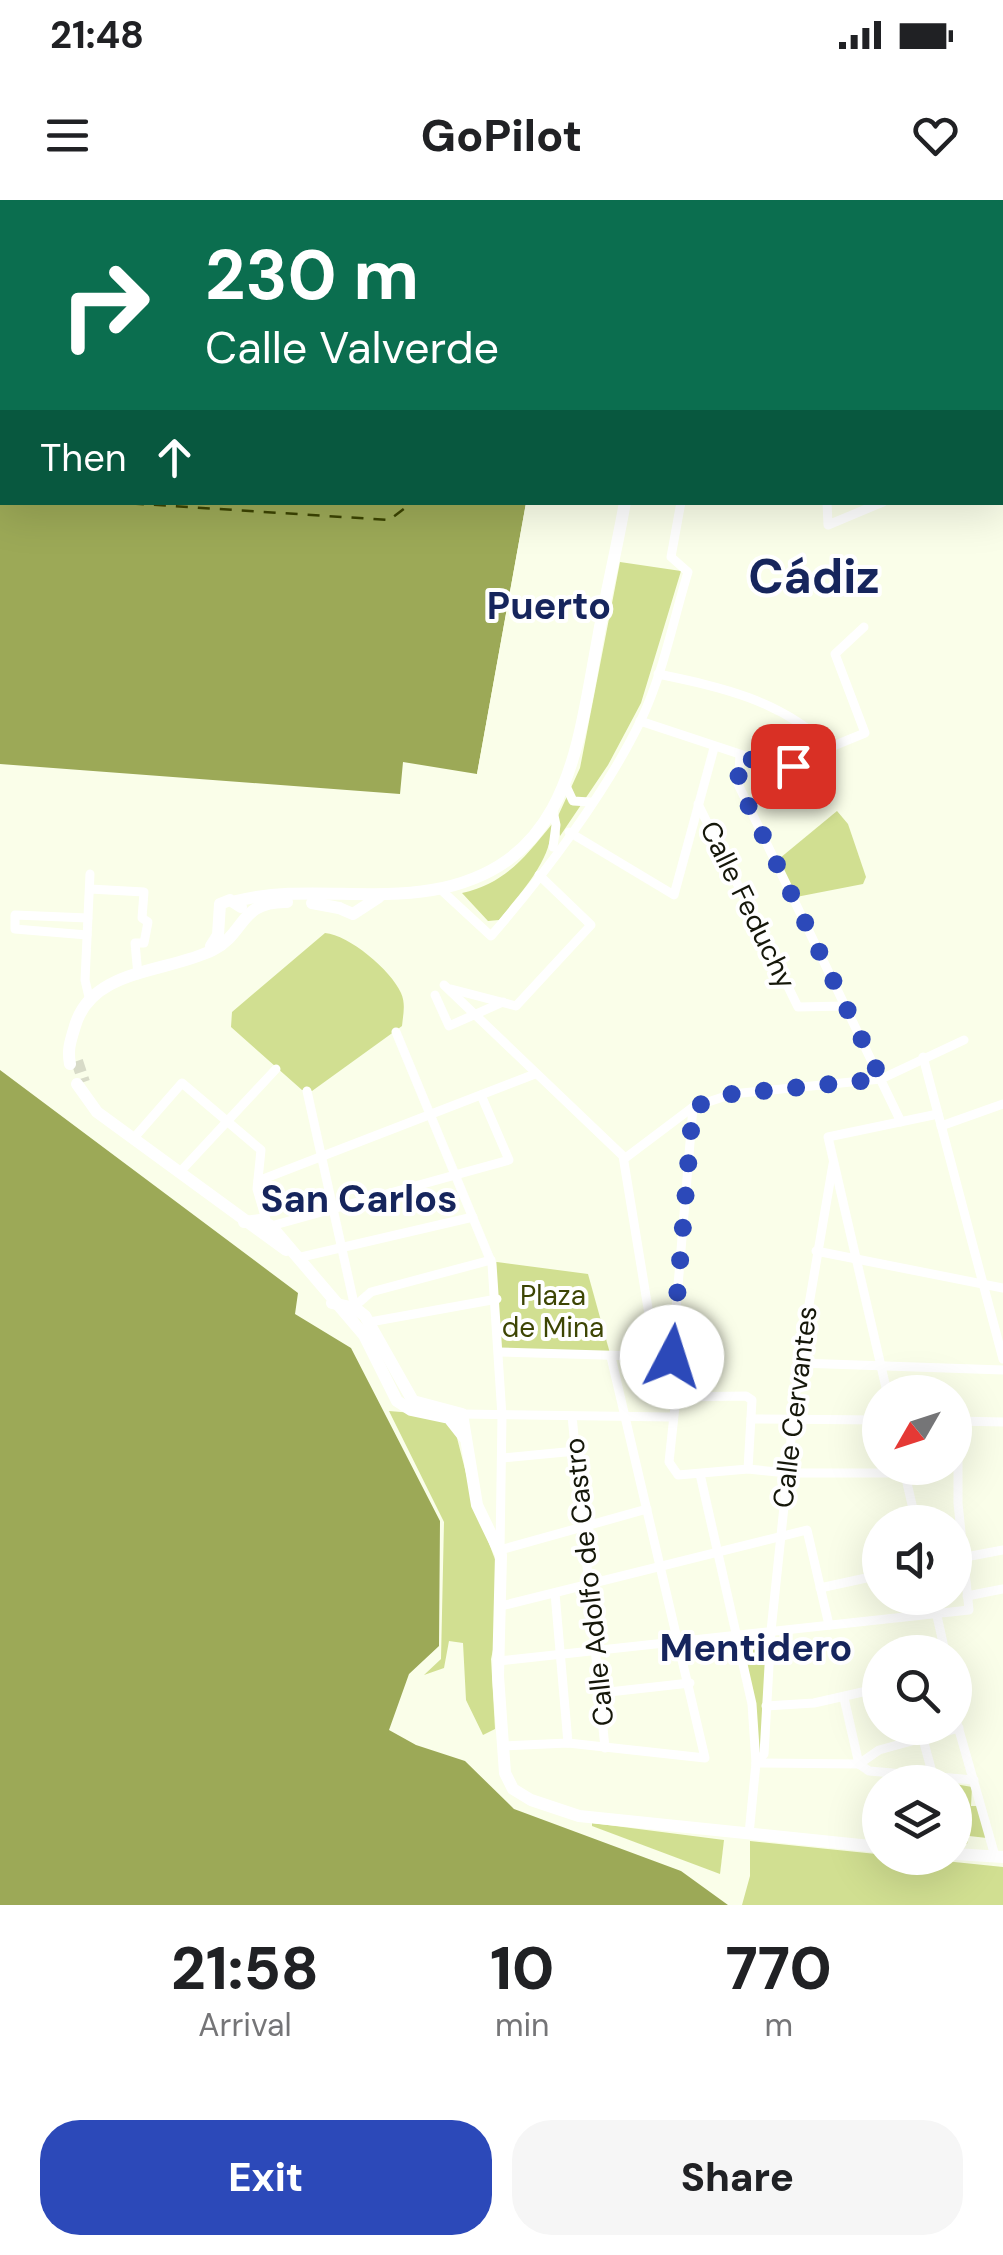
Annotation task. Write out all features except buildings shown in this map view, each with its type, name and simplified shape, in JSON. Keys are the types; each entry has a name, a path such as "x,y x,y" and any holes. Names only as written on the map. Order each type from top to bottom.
{"street":[{"path":"220,919 226,924 239,920 262,904 349,901 440,888 470,880 504,862 552,811 574,764 624,505"},
{"path":"440,888 490,936 539,876 590,802 640,721 658,674 688,572 672,558 680,505"},
{"path":"827,505 828,525 876,505"},
{"path":"640,721 788,770 865,733 835,654 864,627"},
{"path":"658,674 747,695 792,718 828,748"},
{"path":"569,832 674,895 714,748"},
{"path":"740,756 738,784 901,1122 938,1114"},
{"path":"566,786 572,801 590,802"},
{"name":"Calle Feduchy","path":"698,804 798,1007 845,1006"},
{"path":"547,863 556,836 552,811"},
{"path":"74,1062 72,1038 89,997 85,980 90,874"},
{"path":"539,876 591,924 516,1006 444,985 624,1159 656,1357"},
{"path":"90,888 144,892 142,918 148,922 144,943 135,943 138,975"},
{"path":"205,952 215,942 220,904 265,894 349,901"},
{"path":"89,997 224,941 242,910 236,901"},
{"path":"87,936 15,929 15,915 88,918"},
{"path":"436,995 449,1026 502,1002"},
{"path":"396,1032 491,1262 497,1298 502,1416 498,1662 505,1773 524,1797 570,1814 862,1845"},
{"path":"624,1159 693,1107 732,1094 792,1091 881,1079 964,1040"},
{"path":"924,1057 1003,1359"},
{"path":"178,1175 276,1069"},
{"path":"258,1181 535,1074"},
{"path":"80,1083 86,1098 132,1139 302,1260 473,1217"},
{"path":"132,1139 182,1083 260,1150 258,1181 269,1224 332,1303 364,1336 397,1401 411,1410 455,1417 672,1417"},
{"path":"307,1091 355,1308"},
{"path":"244,1222 269,1224 509,1160 481,1096"},
{"path":"941,1126 1003,1104"},
{"path":"499,1352 672,1357 693,1107"},
{"name":"Calle Cervantes","path":"756,1763 764,1754 771,1631 799,1363 816,1251 833,1184 828,1137 901,1122"},
{"path":"833,1184 856,1259 882,1375"},
{"path":"816,1251 1003,1288"},
{"path":"355,1308 357,1300 372,1292 491,1262"},
{"path":"370,1322 497,1298"},
{"path":"332,1303 355,1308 370,1322 409,1396 455,1417 465,1440 480,1512 500,1550"},
{"path":"504,1746 568,1743 705,1758 681,1639 611,1356"},
{"path":"799,1363 1003,1370"},
{"path":"748,1469 752,1400 680,1395 672,1404 671,1468 682,1476 748,1469 787,1474 862,1471"},
{"name":"Calle Adolfo de Castro","path":"572,1416 605,1748"},
{"path":"752,1419 862,1420"},
{"path":"972,1421 1003,1422"},
{"path":"502,1458 576,1451"},
{"path":"700,1474 752,1704 756,1763 750,1834"},
{"path":"500,1550 647,1510"},
{"path":"501,1606 717,1550 807,1532 829,1625"},
{"path":"972,1556 1003,1550"},
{"path":"820,1588 862,1579"},
{"path":"972,1595 1003,1588"},
{"path":"555,1593 568,1743"},
{"path":"498,1662 595,1648 936,1615 941,1635"},
{"path":"600,1693 690,1682"},
{"path":"766,1706 862,1693"},
{"path":"844,1698 858,1764"},
{"path":"858,1764 880,1750 898,1745"},
{"path":"964,1745 999,1857 972,1855"},
{"path":"756,1763 862,1766"}],"green space":[{"path":"620,562 681,571 641,703 608,765 560,836 558,816 580,768"},
{"path":"837,811 848,824 866,877 863,884 791,898 774,863"},
{"path":"552,824 547,851 534,875 499,920 488,921 462,893 503,875"},
{"path":"325,933 357,947 388,974 403,997 402,1026 312,1091 302,1090 231,1027 232,1012"},
{"name":"Plaza de Mina","path":"492,1264 588,1274 611,1357 499,1352"},
{"path":"389,1411 425,1414 454,1426 473,1501 496,1562 497,1631 491,1659 495,1729 483,1735 466,1700 463,1643 449,1641 444,1668 424,1675 441,1659 444,1522"},
{"path":"771,1631 764,1754 756,1763 752,1704 737,1635"},
{"path":"972,1806 979,1806 987,1838 972,1836"},
{"path":"592,1826 724,1840 720,1874"},
{"path":"750,1841 862,1853 862,1875 972,1875 972,1864 1003,1867 1003,1905 742,1905 750,1876"}],"shaded area":[{"path":"0,505 526,505 477,774 403,762 400,794 0,764"},
{"path":"0,1070 298,1293 295,1314 351,1348 440,1521 439,1646 409,1674 389,1730 416,1745 465,1761 514,1809 681,1871 728,1905 0,1905"}],"pier":[{"path":"526,505 530,505 483,773 477,774"}],"ferry route":[{"path":"156,505 389,520 409,505"}],"tunnel":[{"path":"77,1061 84,1082"}],"district":[{"name":"Cádiz","path":"814,576"},
{"name":"Puerto","path":"549,606"},
{"name":"San Carlos","path":"359,1199"},
{"name":"Mentidero","path":"756,1648"}],"route":[{"path":"672,1357 693,1107 732,1094 792,1091 881,1079 738,784 740,756 788,770 793,766"}]}
